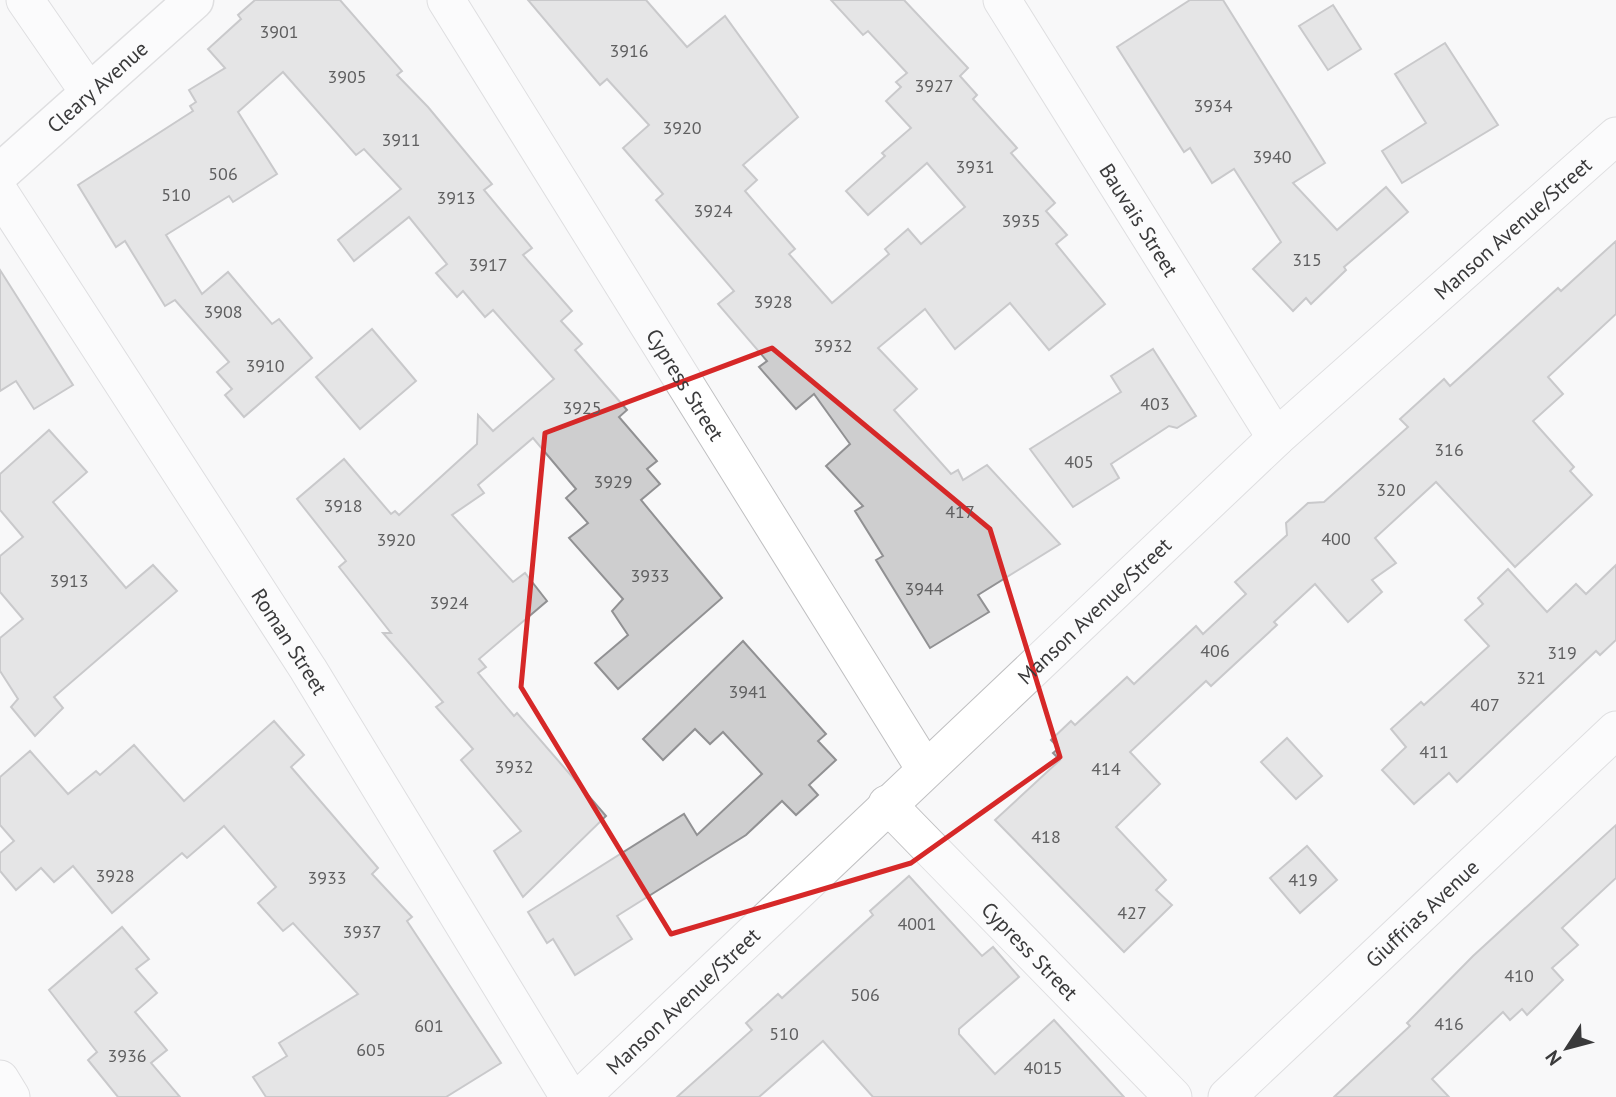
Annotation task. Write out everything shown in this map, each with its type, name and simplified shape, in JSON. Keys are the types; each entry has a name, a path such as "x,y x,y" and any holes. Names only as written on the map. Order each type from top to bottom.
{"street":[{"path":"25,0 90,94"},
{"name":"Cleary Avenue","path":"0,173 194,0"},
{"name":"Cypress Street","path":"446,0 925,769"},
{"name":"Bauvais Street","path":"1002,0 1276,438"},
{"name":"Manson Avenue/Street","path":"581,1097 1276,438 1616,136"},
{"name":"Roman Street","path":"0,193 308,669 569,1097"},
{"name":"Giuffrias Avenue","path":"1227,1097 1616,730"},
{"name":"Cypress Street","path":"887,804 1173,1097"},
{"path":"0,1079 11,1097"}],"highlighted area":[{"path":"772,348 990,529 1060,757 911,863 671,934 521,687 545,433"}],"building":[{"path":"255,0 340,0 402,71 397,75 428,107 492,184 484,190 532,248 523,255 572,311 561,321 582,344 575,350 627,410 619,417 657,461 647,469 660,484 641,500 722,598 618,689 595,663 628,635 612,611 623,599 569,538 588,523 566,498 576,489 533,438 478,485 484,493 452,515 513,582 525,573 547,601 479,659 486,667 478,673 514,716 517,713 606,816 523,897 494,851 521,831 461,760 473,749 436,707 443,702 383,633 391,633 339,567 346,561 297,499 344,459 391,514 395,511 399,515 477,444 478,415 493,431 554,379 493,310 485,317 463,291 457,297 436,273 447,264 409,217 354,261 338,240 401,189 364,149 356,155 283,72 238,112 277,174 233,202 229,196 166,235 202,294 228,272 272,324 279,319 312,358 244,417 225,395 232,389 217,372 229,362 175,300 165,306 125,241 116,247 78,185 193,111 190,106 196,102 189,90 225,68 208,49 241,19 238,15"},
{"path":"528,0 646,0 687,47 725,16 798,117 743,165 757,180 745,191 795,249 789,254 832,303 889,254 885,249 908,229 921,244 965,207 927,163 868,215 846,191 885,156 882,153 911,128 886,101 901,87 896,82 907,73 868,31 863,35 831,0 904,0 968,68 960,76 977,95 973,99 1017,148 1011,153 1055,203 1046,211 1067,235 1056,244 1105,304 1049,350 1010,303 955,349 925,309 878,348 917,389 894,410 951,474 958,470 963,480 987,465 1060,544 978,595 989,612 930,648 876,560 883,556 855,511 863,506 826,466 850,444 814,394 796,409 759,367 767,361 718,304 734,291 656,200 663,194 623,148 649,125 607,79 600,85"},
{"path":"1190,0 1223,0 1325,163 1293,183 1337,230 1386,187 1408,212 1344,267 1346,270 1311,304 1306,298 1293,311 1253,269 1281,242 1234,169 1212,183 1190,148 1184,152 1117,47"},
{"path":"1333,5 1361,49 1328,70 1299,26"},
{"path":"1445,43 1498,125 1402,183 1382,151 1426,123 1395,74"},
{"path":"1616,241 1616,314 1548,377 1563,394 1533,421 1574,467 1570,471 1592,495 1515,567 1436,482 1375,538 1396,563 1372,580 1382,592 1348,622 1315,584 1274,622 1277,625 1211,686 1206,681 1130,752 1160,784 1116,827 1166,880 1156,890 1172,905 1124,952 995,820 1060,760 1053,753 1059,748 1051,740 1071,721 1075,725 1127,677 1134,684 1196,626 1203,634 1246,594 1235,582 1287,535 1286,523 1308,503 1324,502 1408,427 1400,419 1444,379 1450,386 1558,288 1561,291"},
{"path":"0,270 73,385 34,409 16,381 0,391"},
{"path":"372,329 416,381 360,429 316,377"},
{"path":"1153,349 1196,416 1177,428 1169,426 1111,464 1119,478 1073,507 1030,449 1121,392 1111,376"},
{"path":"49,430 87,472 53,502 126,588 153,565 177,591 54,697 63,708 35,736 11,707 18,699 0,671 0,638 23,619 0,592 0,556 23,537 0,510 0,474"},
{"path":"1616,565 1616,640 1600,655 1596,651 1457,782 1449,773 1414,804 1382,770 1406,747 1391,729 1421,702 1424,705 1489,646 1465,620 1483,604 1478,598 1508,569 1547,612 1576,584 1586,594"},
{"path":"743,641 826,734 818,741 836,760 809,785 818,795 796,815 782,801 746,835 617,916 632,939 575,975 553,939 547,943 528,912 684,814 697,835 762,774 723,732 710,744 695,729 663,760 643,739"},
{"path":"274,721 304,755 291,767 378,868 372,874 412,917 407,921 501,1063 446,1097 266,1097 253,1077 287,1056 279,1043 358,994 293,923 283,931 258,903 276,887 224,826 187,858 182,853 112,913 73,866 54,882 41,868 16,890 0,871 0,853 14,841 0,825 0,777 30,751 68,794 96,771 100,775 134,745 184,801"},
{"path":"1287,738 1322,776 1296,799 1261,762"},
{"path":"1616,825 1616,878 1562,928 1578,945 1552,968 1563,980 1527,1015 1522,1009 1510,1020 1503,1012 1432,1079 1449,1097 1334,1097 1410,1026 1407,1023 1473,956"},
{"path":"1307,846 1337,880 1300,913 1270,878"},
{"path":"909,876 982,956 993,947 1019,977 959,1029 959,1034 995,1074 1054,1020 1124,1097 873,1097 823,1041 759,1097 677,1097 752,1030 746,1023 778,994 782,998 873,915 870,911"},
{"path":"122,927 149,959 136,969 157,993 135,1012 167,1050 151,1063 180,1097 118,1097 88,1060 97,1052 49,990"}]}
